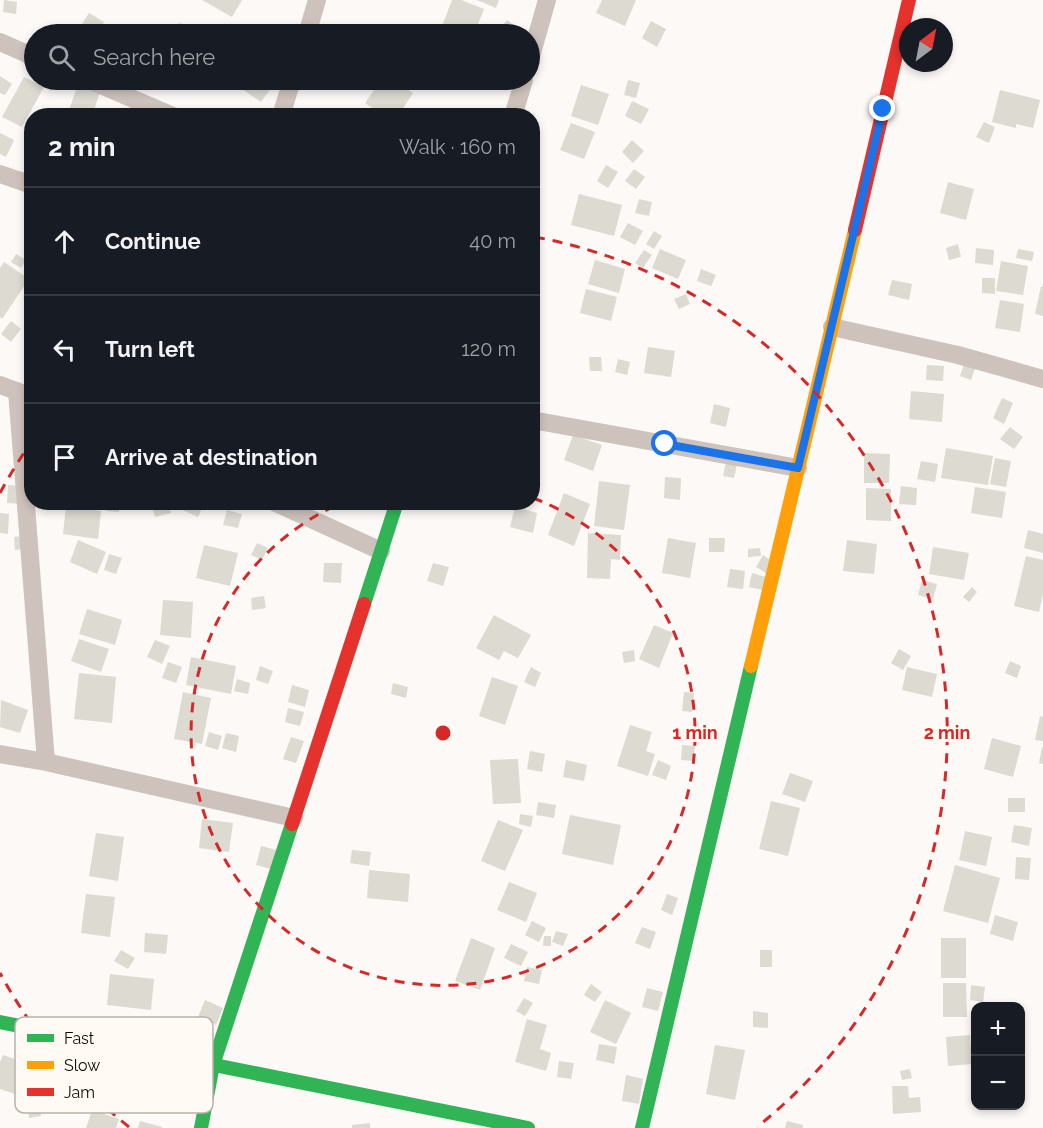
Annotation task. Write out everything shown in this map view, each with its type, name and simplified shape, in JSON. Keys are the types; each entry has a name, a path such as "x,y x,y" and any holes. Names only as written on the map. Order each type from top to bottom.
{"street":[{"path":"310,24 317,0"},
{"path":"540,25 547,0"},
{"path":"642,1128 909,0"},
{"path":"0,42 24,53"},
{"path":"112,90 154,108"},
{"path":"283,108 289,90"},
{"path":"515,108 521,90"},
{"path":"0,174 24,182"},
{"path":"832,327 958,355 1043,379"},
{"path":"16,391 24,490"},
{"path":"540,421 798,468"},
{"path":"26,510 46,762"},
{"path":"291,510 381,550"},
{"path":"394,510 213,1065 528,1128"},
{"path":"0,754 46,762 294,818"},
{"path":"0,1022 15,1025"},
{"path":"201,1128 204,1113"}],"building":[{"path":"4,0 17,2 16,14 3,12"},
{"path":"202,0 242,0 232,17"},
{"path":"452,0 461,0 484,9 478,24 443,24"},
{"path":"477,0 499,0 496,8"},
{"path":"602,0 636,0 625,26 596,13"},
{"path":"89,13 104,22 103,24 82,24"},
{"path":"651,21 666,29 657,47 642,38"},
{"path":"0,76 12,84 5,95 0,93"},
{"path":"24,77 24,90 42,90 32,108 24,108 22,127 2,117"},
{"path":"628,80 640,83 636,98 624,95"},
{"path":"581,85 609,94 598,125 571,116"},
{"path":"76,90 100,92 95,108 70,108"},
{"path":"243,90 270,90 261,102"},
{"path":"374,90 408,90 413,93 403,108 372,108 365,103"},
{"path":"1000,90 1040,100 1033,128 1016,124 1016,128 992,122"},
{"path":"632,101 649,109 641,124 625,116"},
{"path":"984,122 995,127 989,143 976,137"},
{"path":"571,123 595,132 584,159 560,150"},
{"path":"0,133 14,140 6,157 0,154"},
{"path":"632,140 644,151 633,163 622,152"},
{"path":"606,165 618,172 608,188 597,181"},
{"path":"634,169 645,177 636,189 625,181"},
{"path":"948,182 974,189 966,220 940,213"},
{"path":"579,194 622,205 614,236 571,225"},
{"path":"639,199 652,202 649,216 635,213"},
{"path":"628,223 643,231 635,245 620,237"},
{"path":"654,231 662,236 654,249 646,244"},
{"path":"958,244 961,257 949,260 946,248"},
{"path":"976,248 994,250 993,265 975,263"},
{"path":"660,249 686,260 678,279 652,268"},
{"path":"1018,249 1034,252 1032,261 1016,258"},
{"path":"644,250 652,255 643,268 635,263"},
{"path":"16,254 24,259 21,268 11,262"},
{"path":"595,260 625,269 619,293 588,284"},
{"path":"1001,261 1028,266 1023,295 996,291"},
{"path":"4,262 24,276 24,286 2,319 0,317 0,268"},
{"path":"701,269 716,275 711,286 697,281"},
{"path":"982,278 995,278 995,294 982,293"},
{"path":"892,280 912,284 909,300 888,295"},
{"path":"1041,286 1043,287 1043,316 1035,314"},
{"path":"586,289 617,297 611,321 580,313"},
{"path":"686,294 690,304 679,309 674,299"},
{"path":"1000,300 1024,304 1020,332 995,328"},
{"path":"11,321 21,329 11,342 1,334"},
{"path":"648,347 675,351 671,377 644,373"},
{"path":"589,357 601,357 602,371 590,371"},
{"path":"618,359 630,362 627,375 615,372"},
{"path":"965,362 976,366 971,380 960,376"},
{"path":"927,365 944,366 943,381 926,380"},
{"path":"911,391 944,394 942,422 909,419"},
{"path":"1002,398 1013,403 1004,424 993,418"},
{"path":"714,404 730,408 726,427 710,423"},
{"path":"1010,427 1023,437 1014,449 1000,439"},
{"path":"573,435 602,445 593,471 564,460"},
{"path":"946,448 993,456 988,485 941,478"},
{"path":"864,453 890,454 889,483 864,483"},
{"path":"995,458 1011,461 1006,487 990,484"},
{"path":"921,461 938,464 935,482 917,479"},
{"path":"726,462 737,464 734,478 723,476"},
{"path":"665,477 681,478 680,500 664,498"},
{"path":"599,481 630,485 624,530 594,526"},
{"path":"8,485 23,486 21,504 7,503"},
{"path":"901,486 917,488 916,505 899,504"},
{"path":"975,487 1006,492 1002,518 971,513"},
{"path":"866,488 891,489 891,521 866,520"},
{"path":"564,493 590,504 574,546 548,535"},
{"path":"66,510 101,511 98,539 63,534"},
{"path":"153,510 170,510 171,513 155,517"},
{"path":"183,510 201,510 198,517"},
{"path":"227,510 242,514 238,528 223,525"},
{"path":"514,510 537,513 533,533 510,527"},
{"path":"0,513 9,514 8,534 0,533"},
{"path":"1028,530 1043,534 1043,553 1024,548"},
{"path":"588,533 621,535 620,560 611,559 610,579 587,578"},
{"path":"25,536 26,549 15,550 14,537"},
{"path":"668,538 696,543 690,578 662,573"},
{"path":"709,538 725,538 724,552 709,552"},
{"path":"78,540 106,552 97,574 70,562"},
{"path":"847,540 877,544 874,574 843,571"},
{"path":"257,543 268,548 262,560 251,555"},
{"path":"204,545 238,553 230,586 196,578"},
{"path":"933,547 969,553 964,580 929,574"},
{"path":"760,548 761,556 748,557 748,549"},
{"path":"109,554 122,558 116,574 104,570"},
{"path":"763,555 773,562 766,573 756,567"},
{"path":"1026,556 1043,560 1043,594 1039,612 1014,606"},
{"path":"324,563 342,563 341,583 323,582"},
{"path":"433,563 449,567 443,586 427,581"},
{"path":"730,569 745,571 743,589 727,587"},
{"path":"752,573 766,577 763,590 749,587"},
{"path":"922,580 937,584 933,599 918,595"},
{"path":"972,587 977,592 969,602 963,597"},
{"path":"264,596 266,608 252,610 251,598"},
{"path":"163,600 193,602 191,638 160,635"},
{"path":"87,609 122,620 115,645 79,634"},
{"path":"494,615 531,635 518,658 504,651 499,660 476,648"},
{"path":"654,625 673,633 659,668 639,659"},
{"path":"79,639 109,649 101,672 71,661"},
{"path":"155,640 170,646 162,664 147,657"},
{"path":"899,649 911,656 903,670 891,663"},
{"path":"634,650 635,661 624,663 622,652"},
{"path":"191,657 236,666 231,694 186,685"},
{"path":"1010,661 1021,666 1017,678 1005,673"},
{"path":"168,662 182,667 176,683 162,678"},
{"path":"260,666 273,671 268,684 256,680"},
{"path":"531,667 541,673 535,687 524,682"},
{"path":"907,667 937,674 932,697 902,690"},
{"path":"79,673 116,677 112,723 74,719"},
{"path":"492,677 518,686 505,725 479,716"},
{"path":"237,679 250,683 248,694 234,691"},
{"path":"393,683 408,687 406,698 391,694"},
{"path":"292,685 309,690 305,707 288,702"},
{"path":"183,692 211,698 202,744 174,739"},
{"path":"684,692 694,693 692,712 682,711"},
{"path":"1,700 28,710 20,733 0,727"},
{"path":"288,708 304,712 300,726 285,722"},
{"path":"1040,716 1043,717 1043,741 1035,740"},
{"path":"630,725 652,732 646,751 655,754 648,776 617,766"},
{"path":"209,732 222,736 218,750 205,746"},
{"path":"226,733 239,736 236,752 222,748"},
{"path":"291,737 304,741 296,763 283,759"},
{"path":"992,738 1021,746 1013,777 984,769"},
{"path":"682,745 695,746 693,761 681,760"},
{"path":"1043,748 1043,764 1039,763"},
{"path":"530,751 545,754 542,772 527,769"},
{"path":"518,759 521,803 493,804 490,760"},
{"path":"566,760 587,765 584,781 563,777"},
{"path":"658,760 671,766 666,780 652,775"},
{"path":"790,773 813,781 805,802 782,794"},
{"path":"1008,798 1025,798 1025,812 1008,812"},
{"path":"771,801 800,808 788,856 759,849"},
{"path":"538,802 556,805 554,818 536,815"},
{"path":"520,814 533,816 531,827 519,824"},
{"path":"570,815 621,825 613,865 562,854"},
{"path":"202,819 233,823 229,852 199,848"},
{"path":"498,820 523,830 505,871 481,861"},
{"path":"1014,825 1032,828 1029,846 1011,842"},
{"path":"965,831 992,837 986,866 959,860"},
{"path":"96,833 124,837 118,881 89,876"},
{"path":"261,846 276,850 271,869 256,865"},
{"path":"352,850 371,852 369,866 350,863"},
{"path":"1016,857 1031,858 1029,880 1015,879"},
{"path":"955,865 1000,878 988,923 943,911"},
{"path":"369,870 410,874 408,902 367,898"},
{"path":"509,882 537,893 526,922 497,910"},
{"path":"86,894 115,897 110,937 81,933"},
{"path":"667,894 678,898 672,915 661,910"},
{"path":"995,915 1018,922 1013,941 990,934"},
{"path":"532,921 546,928 539,942 525,935"},
{"path":"642,927 656,932 650,949 635,943"},
{"path":"556,931 568,934 563,946 552,942"},
{"path":"145,933 168,935 166,954 144,952"},
{"path":"544,936 551,936 551,946 543,946"},
{"path":"471,938 495,948 480,990 455,981"},
{"path":"941,938 966,938 966,978 941,978"},
{"path":"511,944 528,952 521,966 504,958"},
{"path":"121,950 135,958 128,969 114,961"},
{"path":"760,950 772,950 772,967 760,967"},
{"path":"527,967 542,970 539,984 524,981"},
{"path":"110,974 154,979 151,1010 107,1005"},
{"path":"943,983 966,983 967,1017 943,1017"},
{"path":"591,984 602,992 595,1002 584,995"},
{"path":"971,985 985,987 983,1002 970,1000"},
{"path":"647,988 663,992 658,1011 642,1007"},
{"path":"524,998 533,1003 525,1016 516,1011"},
{"path":"205,1000 223,1008 216,1025 213,1024 213,1017 198,1017"},
{"path":"605,1000 631,1013 616,1044 590,1032"},
{"path":"753,1011 768,1013 768,1028 753,1027"},
{"path":"527,1019 547,1025 540,1049 551,1053 546,1071 515,1062"},
{"path":"970,1035 971,1064 948,1066 946,1037"},
{"path":"599,1044 617,1047 614,1064 596,1060"},
{"path":"715,1045 745,1050 735,1100 706,1094"},
{"path":"3,1055 15,1059 15,1094 0,1089 0,1062"},
{"path":"559,1061 574,1063 571,1079 557,1077"},
{"path":"910,1069 912,1078 902,1080 900,1071"},
{"path":"626,1075 643,1079 639,1104 622,1101"},
{"path":"892,1086 908,1086 909,1098 920,1097 921,1112 893,1114"},
{"path":"29,1113 40,1113 41,1116 29,1118"},
{"path":"91,1113 101,1113 119,1119 116,1128 86,1128"},
{"path":"140,1121 162,1127 162,1128 138,1128"},
{"path":"787,1121 803,1125 803,1128 785,1128"},
{"path":"370,1123 370,1128 352,1128 352,1125"}],"traffic: fast":[{"path":"364,604 394,510"},
{"path":"642,1128 751,666"},
{"path":"213,1065 292,824"},
{"path":"0,1022 15,1025"},
{"path":"213,1065 528,1128"},
{"path":"201,1128 204,1113"}],"traffic: slow":[{"path":"751,666 855,230"}],"traffic: jam":[{"path":"855,230 909,0"},
{"path":"292,824 364,604"}],"route":[{"path":"665,444 798,468 883,109"}]}
